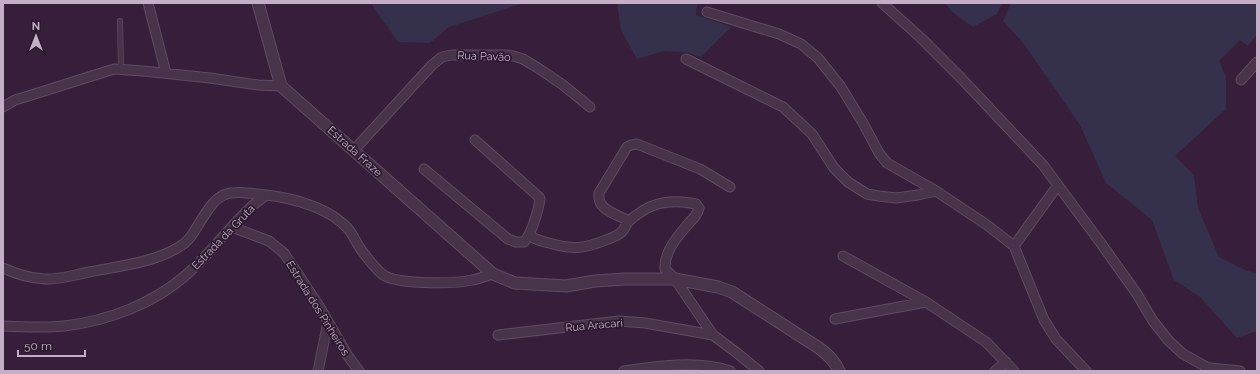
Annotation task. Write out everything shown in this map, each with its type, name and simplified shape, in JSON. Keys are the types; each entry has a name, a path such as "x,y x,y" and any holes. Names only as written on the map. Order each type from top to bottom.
{"street":[{"path":"148,3 166,73"},
{"path":"3,107 15,100 114,69 166,73 281,86 258,3"},
{"path":"882,3 921,38 961,78 1043,165 1128,281 1153,321 1168,340 1183,354 1210,369 1240,371"},
{"path":"707,12 779,34 801,44 818,58 841,87 882,158 887,163 936,191 987,225 1014,246 1044,320 1056,339 1086,371"},
{"name":"Rua Pavão","path":"354,150 432,65 442,57 451,55 505,55 523,59 563,85 590,106"},
{"path":"686,59 783,107 812,134 834,168 848,182 866,194 896,198 936,191"},
{"path":"1241,80 1257,62"},
{"name":"Estrada Fraze","path":"281,86 493,274 515,283 566,286 595,281 625,279 675,279 718,287 732,292 819,348 831,358 839,371"},
{"path":"424,169 508,239 516,242 524,242 535,223 540,200 539,197 475,140"},
{"path":"626,223 625,219 602,207 598,199 599,193 627,147 631,145 637,144 700,169 730,187"},
{"path":"1014,246 1058,185"},
{"path":"3,268 19,275 44,279 58,278 131,264 162,255 180,246 190,238 209,207 216,199 224,194 234,193 277,196 330,213 348,229 361,249 382,274 391,279 406,282 448,282 471,280 493,274"},
{"name":"Estrada da Gruta","path":"3,326 64,326 89,322 128,310 164,293 187,275 242,215 266,195"},
{"path":"529,235 534,239 563,247 576,248 592,245 620,234 624,230 626,223 635,215 654,204 679,201 696,204 699,208 698,213 678,237 670,250 665,261 665,269 675,279 713,335 759,371"},
{"name":"Estrada dos Pinheiros","path":"232,227 270,241 284,253 319,306 348,356 359,371"},
{"path":"843,256 926,302 986,342 1014,371"},
{"path":"836,319 926,302"},
{"name":"Rua Aracari","path":"498,335 619,321 645,323 713,335"},
{"path":"318,371 328,322"},
{"path":"995,371 1006,362"},
{"path":"624,371 686,365 722,368 730,371"}],"lane":[{"path":"120,20 121,69"}],"shaded area":[{"path":"375,3 524,3 449,27 430,43 398,42 372,5"},
{"path":"617,3 697,3 696,15 731,27 701,57 685,52 664,51 637,59 621,30"},
{"path":"945,3 1002,3 997,14 973,27 951,11"},
{"path":"1011,3 1257,3 1257,34 1248,46 1240,40 1219,61 1226,77 1226,109 1175,156 1194,175 1198,208 1219,257 1247,271 1257,273 1257,331 1237,338 1200,297 1174,280 1152,220 1106,183 1080,125 1024,44 1003,21"}]}
